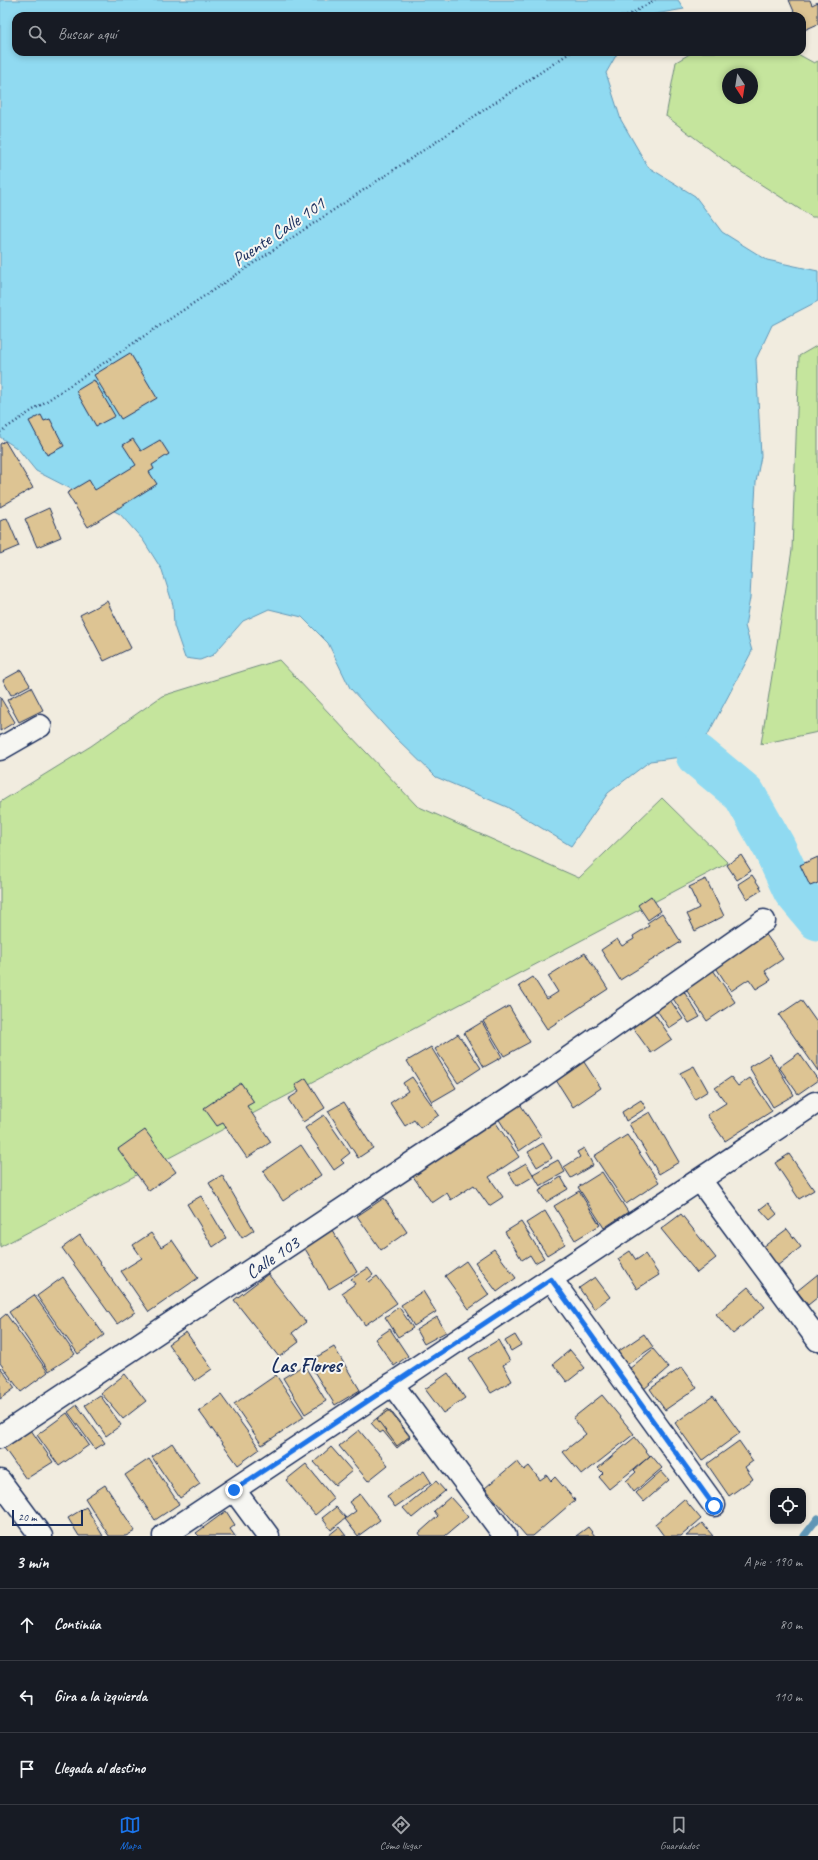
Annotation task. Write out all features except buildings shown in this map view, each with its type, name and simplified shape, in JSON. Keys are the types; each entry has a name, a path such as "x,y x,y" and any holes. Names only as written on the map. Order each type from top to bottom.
{"street":[{"path":"0,749 40,726"},
{"name":"Calle 103","path":"0,1437 543,1076 764,921"},
{"path":"164,1536 815,1103"},
{"path":"700,1180 818,1340"},
{"path":"551,1279 714,1506"},
{"path":"392,1384 505,1536"},
{"path":"0,1481 41,1536"},
{"path":"234,1490 268,1536"}],"path":[{"path":"634,12 655,0"},
{"name":"Puente Calle 101","path":"0,432 565,56"}],"green space":[{"path":"686,56 801,56 814,63 818,61 818,217 812,217 732,166 666,116 676,62"},
{"path":"818,345 818,732 761,744 792,550 799,356"},
{"path":"279,660 417,806 579,878 662,798 728,863 0,1247 0,802 91,746 162,696"}],"water":[{"path":"0,0 678,0 684,9 667,12 12,12 12,56 616,56 606,73 621,120 648,167 695,196 722,232 767,260 818,271 818,301 772,325 756,359 761,456 756,482 750,598 745,626 752,651 697,755 650,761 608,793 571,846 507,807 436,777 392,734 350,688 328,643 302,617 269,609 243,621 213,655 200,660 185,658 174,626 173,605 162,570 143,540 120,514 36,471 18,449 0,437"}],"waterway":[{"path":"697,755 744,794 774,847 794,890 818,919"},
{"path":"804,1536 818,1518"}],"district":[{"name":"Las Flores","path":"306,1365"}],"route":[{"path":"234,1490 551,1279 714,1506"}]}
